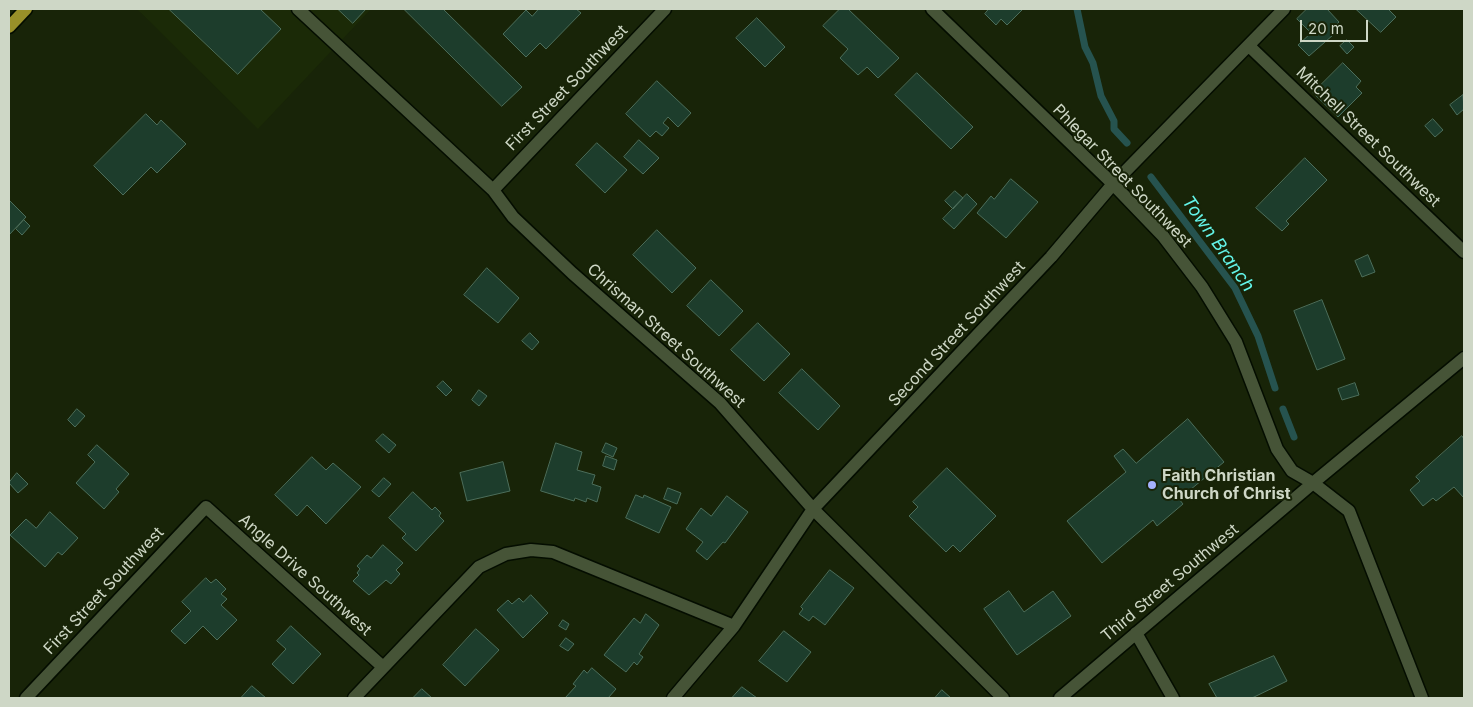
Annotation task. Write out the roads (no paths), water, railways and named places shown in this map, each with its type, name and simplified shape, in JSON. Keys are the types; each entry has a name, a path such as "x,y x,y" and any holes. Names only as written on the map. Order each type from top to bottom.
{"main road":[{"path":"9,27 26,9"}],"street":[{"name":"Chrisman Street Southwest","path":"298,9 493,190 513,217 566,267 720,403 814,509 1003,698"},
{"name":"First Street Southwest","path":"493,190 665,9"},
{"name":"Phlegar Street Southwest","path":"932,9 1113,184 1163,236 1202,287 1236,342 1277,449 1292,471 1313,483 1348,511 1422,698"},
{"name":"Second Street Southwest","path":"673,698 734,626 814,509 1051,257 1113,184 1284,9"},
{"name":"Mitchell Street Southwest","path":"1249,46 1464,252"},
{"name":"Third Street Southwest","path":"1060,698 1313,483 1464,358"},
{"name":"First Street Southwest","path":"26,698 206,506"},
{"name":"Angle Drive Southwest","path":"206,506 383,668"},
{"path":"354,698 479,567 506,554 530,550 553,552 734,626"},
{"path":"1136,634 1173,698"}],"waterway":[{"name":"Town Branch","path":"1077,9 1085,47 1093,63 1101,96 1114,121 1114,129 1127,143"},
{"name":"Town Branch","path":"1151,177 1235,288 1258,336 1275,388"},
{"name":"Town Branch","path":"1283,409 1294,437"}],"place":[{"name":"Faith Christian Church of Christ","path":"1152,485"}]}
